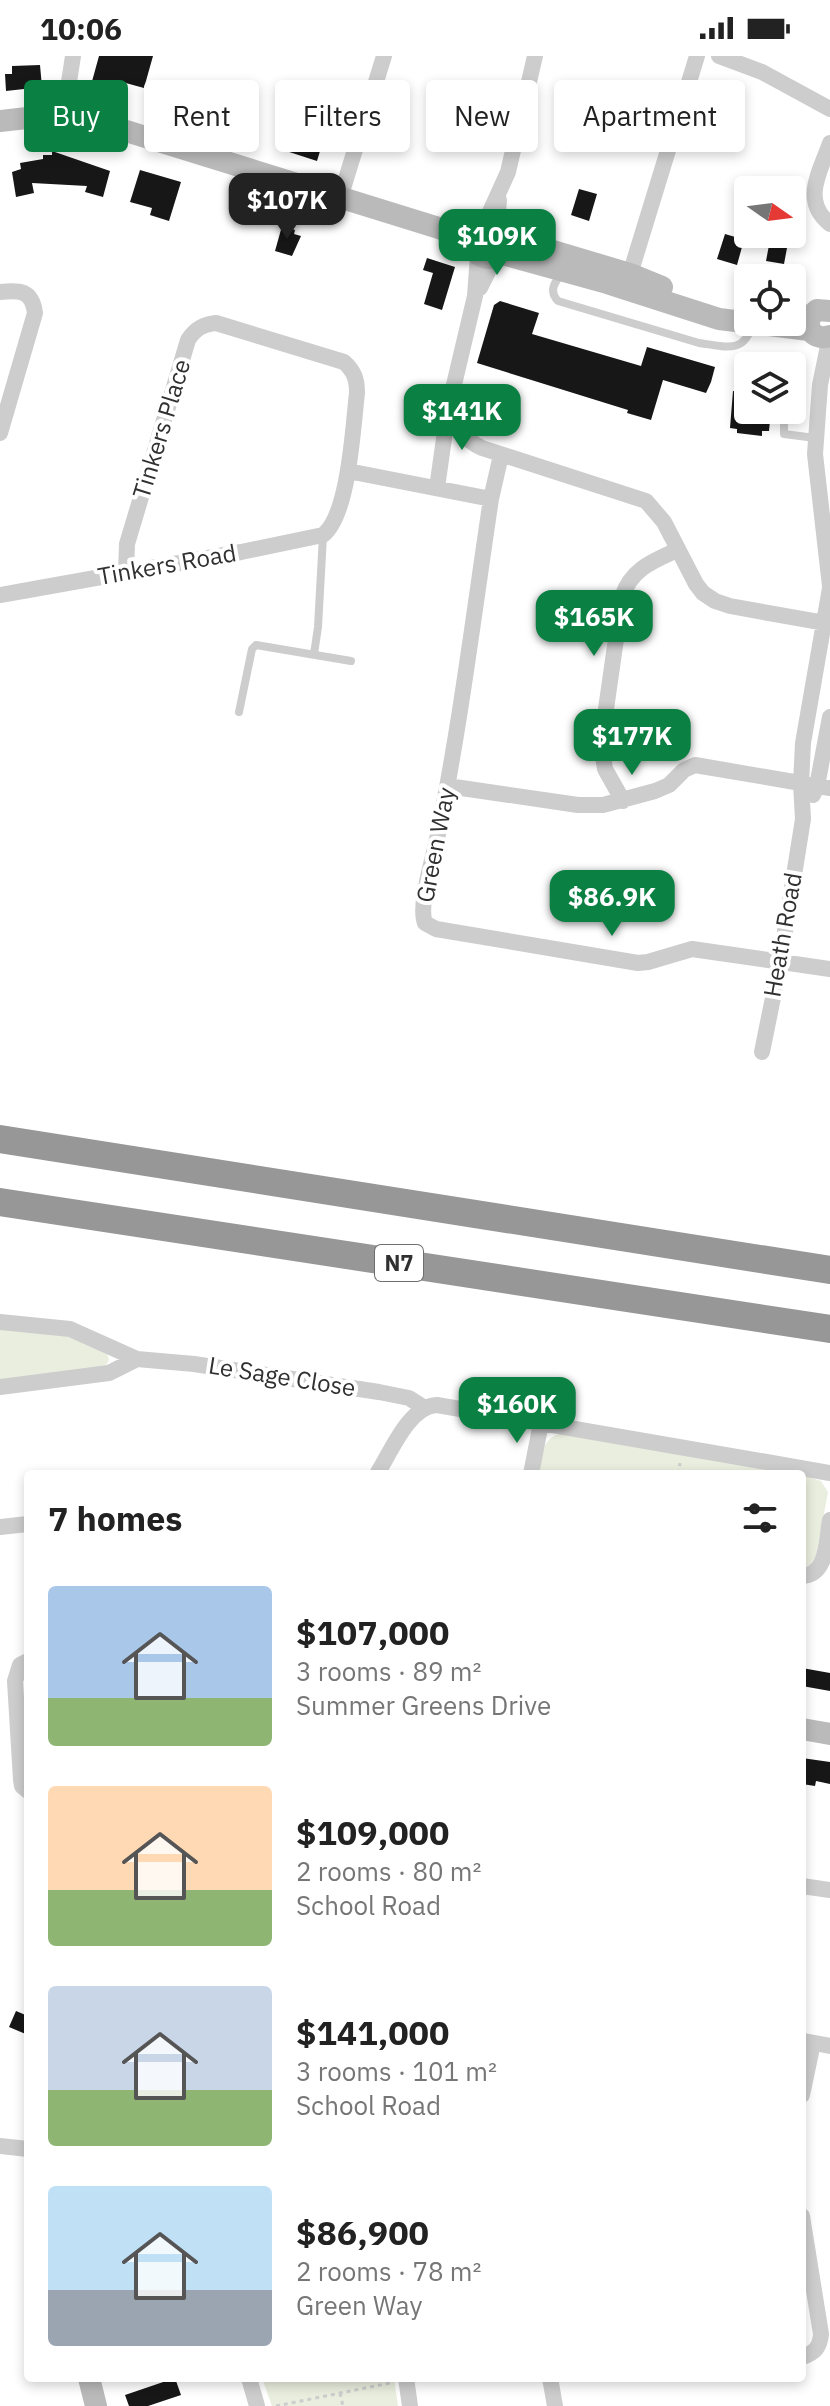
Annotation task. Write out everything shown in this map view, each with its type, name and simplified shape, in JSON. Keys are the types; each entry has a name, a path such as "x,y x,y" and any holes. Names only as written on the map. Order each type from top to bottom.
{"highway":[{"path":"0,1119 139,1145 153,1151 163,1163"},
{"path":"0,1139 830,1270"},
{"name":"N7","path":"0,1202 830,1329"},
{"path":"668,1245 830,1255"}],"street":[{"path":"69,80 73,56"},
{"path":"341,195 384,56"},
{"path":"437,488 448,410 535,56"},
{"path":"628,281 697,56"},
{"path":"719,56 762,72 830,109"},
{"path":"128,130 442,229 681,293 734,313"},
{"path":"830,143 815,190 814,206 830,224"},
{"path":"0,292 27,295 32,299 35,313 0,433"},
{"name":"Tinkers Place","path":"126,572 127,544 188,340 208,323 344,362 351,369 357,393 348,471 336,519 327,532"},
{"name":"Heath Road","path":"814,324 820,385 815,468 824,483 830,587 827,624 803,743 816,786"},
{"path":"448,410 459,432 469,442 646,501 664,522 696,584 715,601 827,624"},
{"name":"Green Way","path":"501,455 491,499 448,786 423,919 429,926 638,963 692,949 780,963"},
{"path":"348,471 491,499"},
{"name":"Tinkers Road","path":"0,595 241,552 327,532"},
{"path":"623,801 605,769 601,744 622,597 636,572 677,550"},
{"name":"Heath Road","path":"762,1052 803,819 816,786 830,717"},
{"path":"448,786 578,805 603,805 669,785 684,770 695,765 816,786"},
{"path":"780,963 830,969"},
{"name":"Le Sage Close","path":"0,1322 70,1329 137,1359 194,1364 379,1392 409,1398 423,1407 437,1405 830,1473"},
{"name":"Le Sage Close","path":"0,1387 109,1373 137,1359"},
{"path":"379,1470 412,1417 423,1407"},
{"path":"532,1470 541,1423"},
{"path":"806,1576 820,1566 830,1520"},
{"path":"0,1527 24,1524"},
{"path":"24,1663 20,1665 15,1681 24,1788"},
{"path":"806,1730 830,1734"},
{"path":"806,1887 830,1890"},
{"path":"807,2042 830,2046"},
{"path":"0,2146 24,2149"},
{"path":"806,2241 821,2334 817,2348 806,2355"},
{"path":"90,2382 96,2406"},
{"path":"250,2382 257,2406"},
{"path":"406,2382 410,2406"},
{"path":"551,2382 555,2406"}],"lane":[{"path":"576,266 557,279 553,286 552,292 558,301 699,343 741,345 747,336"},
{"path":"784,424 784,434 815,438"},
{"path":"314,654 327,532"},
{"path":"239,712 253,647 258,645 351,661"}],"path":[{"path":"276,2406 392,2382"},
{"path":"340,2393 343,2406"}],"green space":[{"path":"0,1328 59,1333 107,1353 109,1360 105,1367 0,1381"},
{"path":"563,1433 771,1470 539,1470 546,1443"},
{"path":"806,1476 821,1481 828,1492 816,1556 806,1566"},
{"path":"263,2382 395,2382 398,2406 272,2406"}],"building":[{"path":"99,56 153,56 144,88 128,84 128,80 92,80"},
{"path":"40,65 41,80 24,80 24,89 6,91 5,74 12,74 12,66"},
{"path":"55,152 110,171 103,197 85,192 87,186 32,183 34,193 16,197 12,172 21,169 20,163"},
{"path":"289,152 320,152 317,161"},
{"path":"140,170 181,182 169,221 150,215 152,208 130,202"},
{"path":"579,189 597,194 589,221 571,215"},
{"path":"282,226 295,230 294,234 301,236 292,256 275,251"},
{"path":"725,234 734,237 734,248 742,248 737,264 717,259"},
{"path":"768,248 787,248 784,264 766,261"},
{"path":"427,258 455,267 442,310 424,304 433,273 423,270"},
{"path":"500,301 539,313 532,334 641,366 647,347 715,367 711,382 706,393 663,380 651,420 477,363 494,305"},
{"path":"733,391 734,424 770,424 769,431 762,431 762,436 737,433 737,429 730,428"},
{"path":"806,1669 830,1673 830,1691 806,1687"},
{"path":"806,1759 830,1762 830,1784 816,1781 815,1786 806,1785"},
{"path":"16,2011 24,2014 24,2033 9,2027"},
{"path":"163,2382 176,2382 181,2395 148,2406 129,2406 125,2395"}]}
